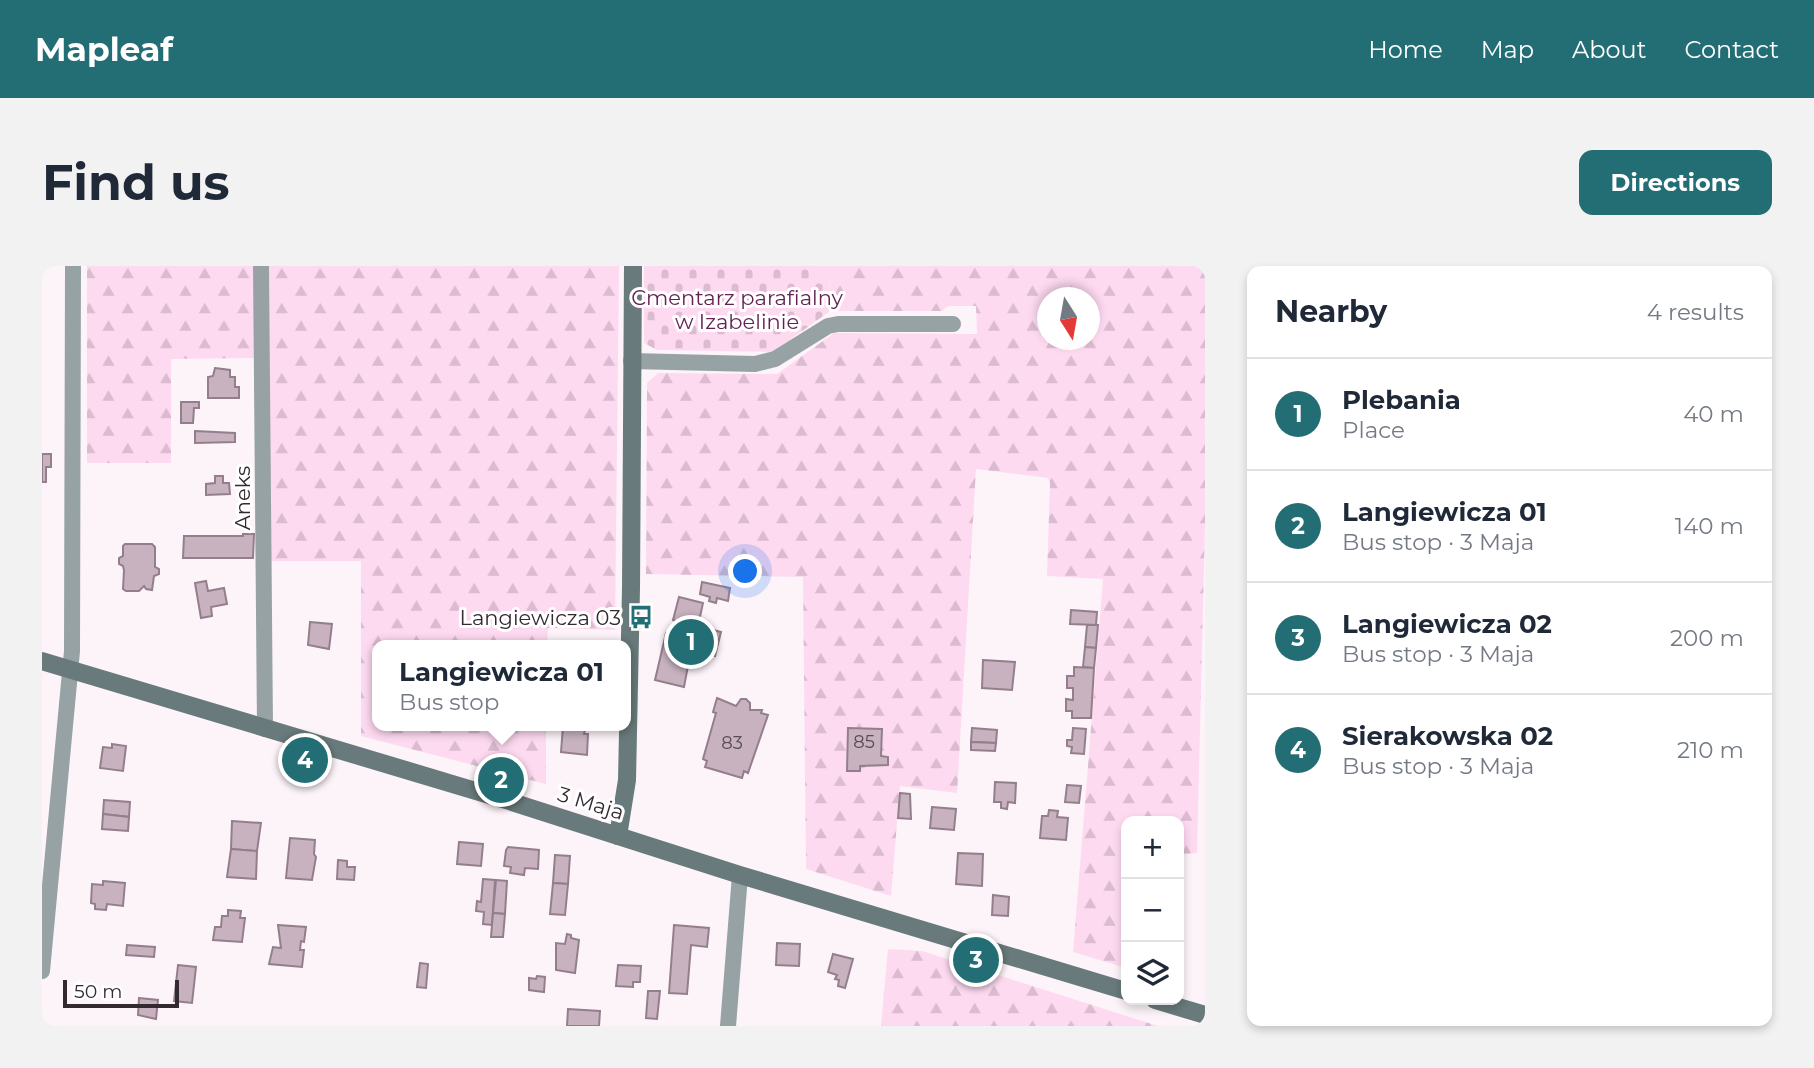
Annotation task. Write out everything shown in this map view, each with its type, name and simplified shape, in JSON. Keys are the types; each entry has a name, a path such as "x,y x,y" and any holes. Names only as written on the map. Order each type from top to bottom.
{"street":[{"path":"42,971 69,670 74,510 74,266"},
{"name":"Aneks","path":"261,266 265,729"},
{"path":"630,640 633,266"},
{"path":"631,361 755,364 775,359 828,326 954,324"},
{"name":"3 Maja","path":"42,661 1121,989"},
{"path":"618,836 627,780 628,731"},
{"path":"728,1026 740,875"},
{"path":"1172,1005 1205,1015"}],"green space":[{"path":"87,266 256,266 257,358 171,359 171,463 87,463"},
{"path":"269,266 619,266 615,630 548,628 547,640 372,640 372,731 546,731 546,784 361,736 361,561 270,561"},
{"name":"Cmentarz parafialny w Izabelinie","path":"644,266 829,266 830,311 773,352 657,350 644,343"},
{"path":"829,266 1205,266 1205,525 1197,853 1184,854 1184,816 1121,816 1121,966 1073,952 1103,579 1047,576 1048,478 976,469 957,793 900,786 891,896 806,869 803,577 646,574 647,383 658,373 777,374 834,333 977,334 976,306 948,306 942,311 830,311"},
{"path":"888,949 922,951 1158,1026 881,1026"}],"building":[{"path":"215,368 230,370 230,377 235,377 235,387 239,387 239,398 208,398 208,377 213,376"},
{"path":"181,402 199,402 199,408 194,408 193,423 181,423"},
{"path":"195,431 235,433 235,442 195,443"},
{"path":"42,454 51,454 51,467 46,467 46,482 42,482"},
{"path":"215,476 223,476 223,483 229,483 230,494 206,495 206,484 215,483"},
{"path":"254,534 253,558 183,558 184,536"},
{"path":"125,544 152,544 155,547 155,567 159,569 159,574 154,576 152,590 144,586 139,591 123,589 124,570 119,564 119,558 123,556"},
{"path":"206,581 208,591 224,588 227,604 211,607 212,616 201,618 195,583"},
{"path":"702,582 730,588 728,601 717,598 716,603 709,601 710,597 700,594"},
{"path":"679,597 703,603 698,626 721,632 715,656 706,654 705,660 698,658 699,652 691,650 684,687 655,680 666,633 680,636 683,623 673,620"},
{"path":"1071,610 1097,612 1096,625 1070,624"},
{"path":"310,622 332,624 329,649 308,645"},
{"path":"1087,625 1098,625 1096,648 1085,647"},
{"path":"1085,647 1096,648 1094,668 1083,667"},
{"path":"983,660 1015,662 1012,690 982,688"},
{"path":"1074,667 1094,668 1091,718 1072,718 1072,711 1066,711 1066,699 1073,700 1073,688 1067,688 1067,676 1074,676"},
{"path":"717,698 736,706 741,699 746,699 750,703 750,710 762,710 761,713 768,715 748,773 744,771 742,778 705,767 707,761 703,759 716,713 713,712"},
{"path":"848,728 882,729 881,756 888,757 888,765 860,766 860,771 847,771"},
{"path":"972,728 997,730 996,743 971,742"},
{"path":"1073,728 1086,729 1084,754 1071,753 1072,747 1067,746 1067,740 1072,740"},
{"path":"563,731 585,731 584,734 588,734 587,755 561,752"},
{"path":"971,742 996,743 995,751 971,750"},
{"path":"112,744 126,746 123,771 100,768 103,747 112,748"},
{"path":"995,782 1016,783 1015,803 1008,802 1007,809 1001,808 1001,802 994,802"},
{"path":"1067,785 1081,786 1079,803 1065,802"},
{"path":"900,793 910,794 911,819 898,818"},
{"path":"104,800 130,802 129,817 103,814"},
{"path":"932,807 956,809 954,830 930,828"},
{"path":"1049,810 1058,811 1057,817 1068,818 1066,840 1040,838 1042,816 1048,816"},
{"path":"103,814 129,817 128,831 102,829"},
{"path":"232,821 261,823 257,851 231,849"},
{"path":"290,838 315,840 316,857 312,880 286,878"},
{"path":"459,842 483,844 481,866 457,864"},
{"path":"508,847 539,850 538,869 525,868 524,875 510,873 511,867 504,866"},
{"path":"231,849 257,851 256,879 227,877"},
{"path":"958,853 983,854 982,886 956,884"},
{"path":"555,855 570,856 568,884 553,883"},
{"path":"338,860 347,861 347,867 355,867 354,880 337,879"},
{"path":"483,879 495,880 492,925 483,924 484,912 476,911 477,901 481,902"},
{"path":"496,880 507,881 505,914 493,913"},
{"path":"103,881 125,883 123,906 107,904 106,910 95,909 95,904 91,903 92,884 103,885"},
{"path":"553,883 568,884 565,915 550,914"},
{"path":"993,895 1009,897 1008,916 992,915"},
{"path":"228,910 241,911 240,918 245,918 242,942 213,940 215,927 221,927 222,916 228,916"},
{"path":"493,913 505,914 503,937 491,937"},
{"path":"278,925 306,927 300,950 304,950 302,967 269,964 273,947 281,948"},
{"path":"674,925 709,928 707,947 691,945 687,994 669,993"},
{"path":"567,934 579,940 575,973 556,970 556,943 565,944"},
{"path":"777,943 800,944 799,966 776,965"},
{"path":"127,945 155,947 154,957 126,955"},
{"path":"833,954 853,959 845,988 838,986 839,980 835,979 837,975 828,972"},
{"path":"420,963 428,964 426,988 417,987"},
{"path":"178,965 196,967 192,1003 174,1001"},
{"path":"618,965 641,966 640,982 633,982 633,987 616,986"},
{"path":"537,976 545,977 544,992 529,990 529,978 536,979"},
{"path":"648,991 660,991 657,1019 646,1018"},
{"path":"139,998 158,1000 156,1019 138,1015"},
{"path":"568,1009 600,1011 599,1026 567,1026"}],"place":[{"name":"Langiewicza 03","path":"641,617"},
{"name":"Plebania","path":"691,642"},
{"name":"Sierakowska 02","path":"305,760"},
{"name":"Langiewicza 01","path":"501,780"},
{"name":"Langiewicza 02","path":"976,960"}]}
